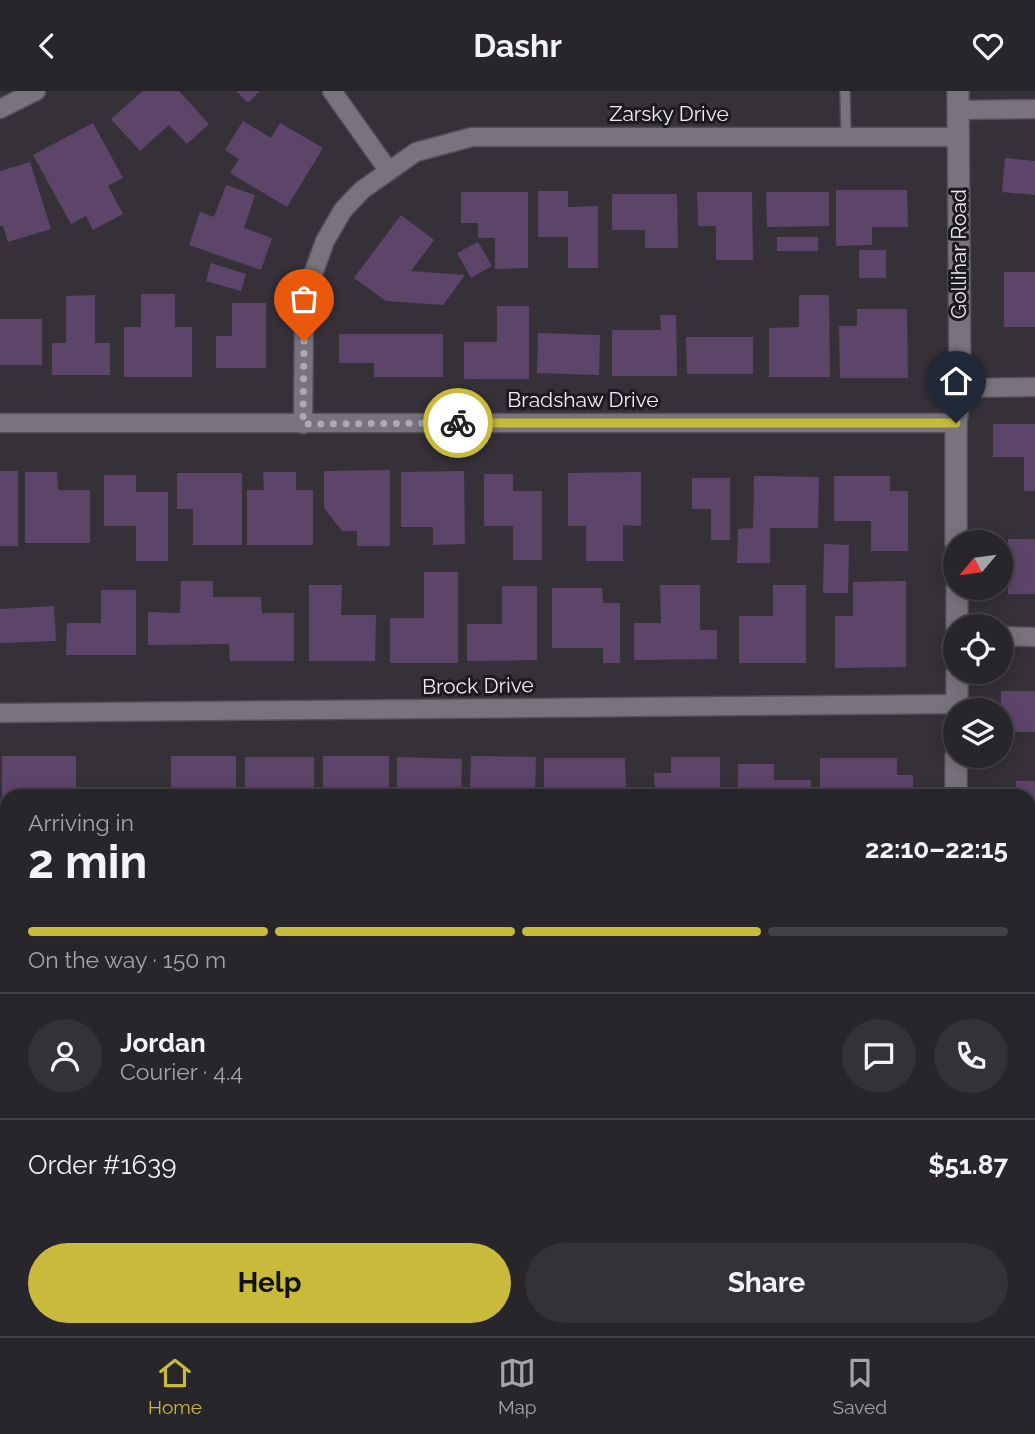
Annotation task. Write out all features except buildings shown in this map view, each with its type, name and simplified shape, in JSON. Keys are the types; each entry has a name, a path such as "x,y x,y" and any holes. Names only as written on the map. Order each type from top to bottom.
{"street":[{"path":"0,109 36,91"},
{"path":"332,91 388,170"},
{"path":"958,100 1035,109"},
{"name":"Gollihar Road","path":"956,530 956,423 960,388 958,100"},
{"name":"Zarsky Drive","path":"303,424 304,314 313,274 326,241 343,210 362,190 416,152 472,137 958,137"},
{"path":"960,388 1035,387"},
{"name":"Bradshaw Drive","path":"0,422 956,423"},
{"path":"1013,636 1035,637"},
{"name":"Brock Drive","path":"0,713 943,707"},
{"path":"956,768 956,789"}],"lane":[{"path":"845,91 846,137"}],"way so far":[{"path":"304,341 303,424 458,423"}],"route":[{"path":"458,423 956,423"}]}
